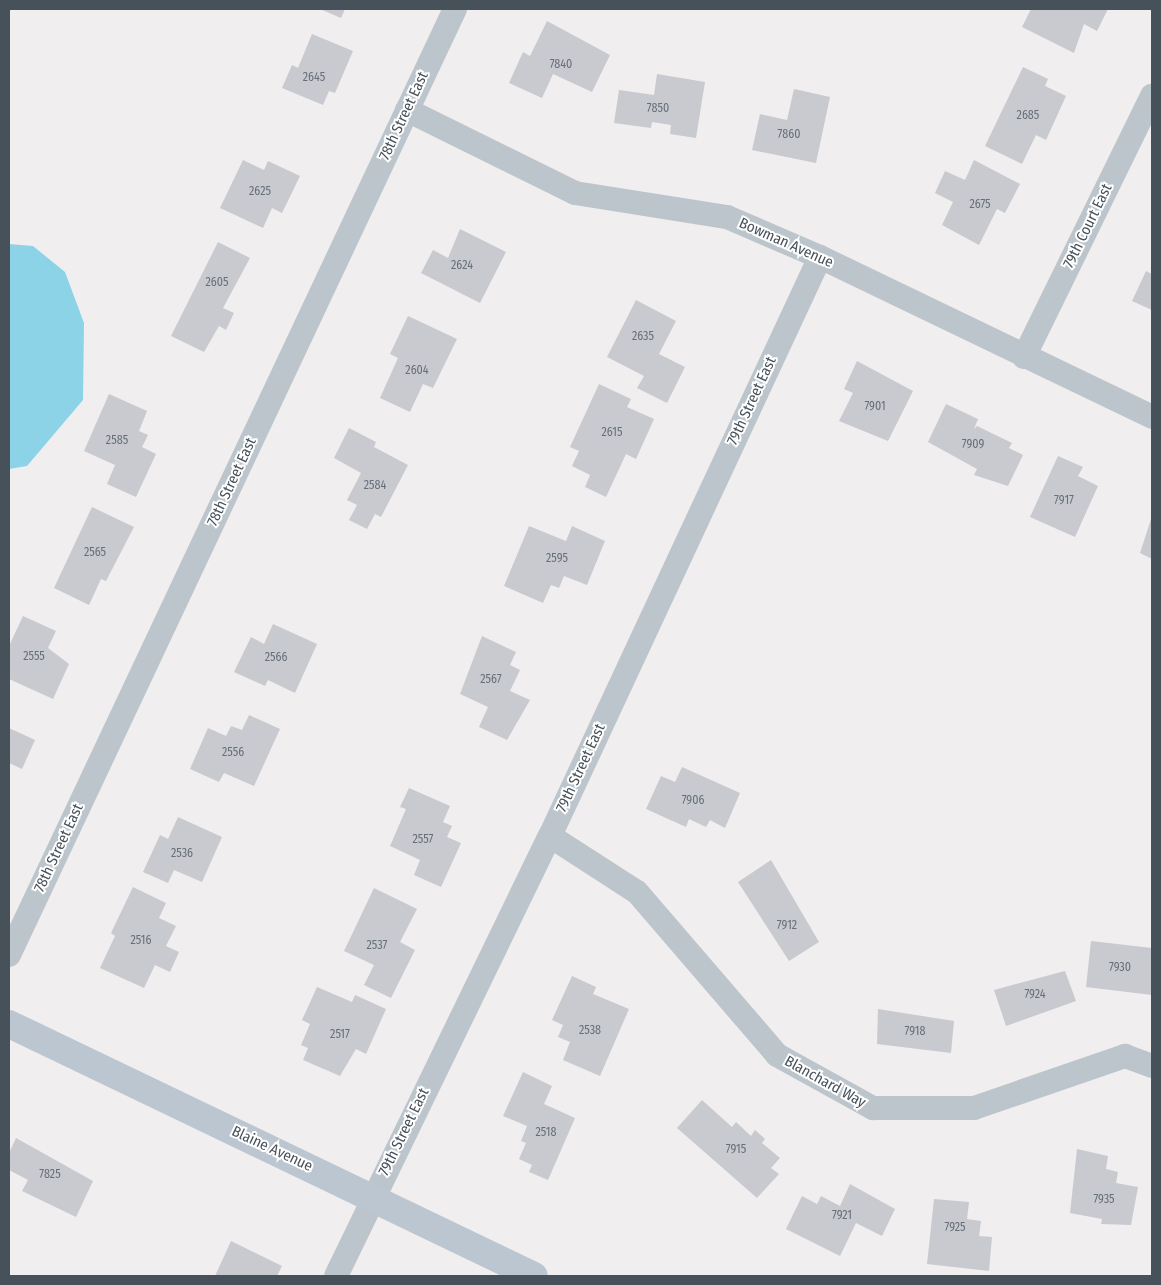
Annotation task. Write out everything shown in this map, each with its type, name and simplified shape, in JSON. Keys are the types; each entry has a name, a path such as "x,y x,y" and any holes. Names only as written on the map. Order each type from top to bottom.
{"street":[{"name":"78th Street East","path":"9,955 455,9"},
{"name":"79th Court East","path":"1024,357 1152,96"},
{"name":"Bowman Avenue","path":"407,110 575,193 727,217 820,257 1024,357 1152,417"},
{"name":"79th Street East","path":"336,1276 372,1196 550,836 820,257"},
{"name":"Blanchard Way","path":"550,836 637,892 777,1055 872,1108 974,1108 1125,1056 1152,1066"},
{"name":"Blaine Avenue","path":"9,1024 372,1196 534,1276"}],"water":[{"path":"9,244 33,246 65,272 84,323 83,400 27,466 9,469"}],"building":[{"path":"320,9 345,9 341,18"},
{"path":"1031,9 1108,9 1097,31 1084,24 1074,53 1022,27"},
{"path":"547,21 610,55 592,92 553,74 542,98 509,83 523,52 530,56"},
{"path":"312,34 353,51 335,93 329,91 323,105 282,88 292,65 298,68"},
{"path":"1023,67 1048,79 1045,86 1066,96 1046,140 1036,135 1022,164 985,146"},
{"path":"657,74 705,82 696,138 670,134 671,125 652,122 651,128 614,123 619,90 654,95"},
{"path":"794,89 830,97 816,163 752,150 760,114 787,120"},
{"path":"243,160 264,170 268,161 300,176 282,213 272,208 263,228 220,208"},
{"path":"974,160 1020,184 1005,213 997,209 979,245 942,225 953,202 935,193 945,171 965,180"},
{"path":"460,229 506,252 480,303 421,273 433,250 448,258"},
{"path":"218,242 250,258 223,308 234,313 226,330 219,326 204,352 171,336"},
{"path":"1146,271 1152,274 1152,310 1132,301"},
{"path":"636,300 676,321 659,354 685,367 667,403 637,388 644,376 607,357"},
{"path":"408,316 457,339 433,388 423,384 410,412 380,398 398,358 390,354"},
{"path":"857,361 913,391 888,441 839,421 853,393 844,389"},
{"path":"599,384 631,399 627,407 654,419 636,459 626,454 606,497 585,487 590,475 572,466 579,451 570,447"},
{"path":"109,394 147,411 139,431 148,435 142,447 156,454 136,497 107,484 115,465 84,451"},
{"path":"946,404 978,419 974,429 977,426 1012,443 1009,448 1023,455 1008,486 974,475 977,469 928,442"},
{"path":"349,428 376,442 374,447 408,465 381,517 375,514 367,529 349,520 357,505 347,500 361,473 334,458"},
{"path":"1058,456 1083,467 1078,476 1098,486 1075,537 1030,517"},
{"path":"92,507 134,527 106,581 101,579 89,605 54,588"},
{"path":"1152,516 1152,559 1140,553"},
{"path":"529,526 566,541 572,526 605,541 587,585 564,576 559,588 551,585 543,603 504,586"},
{"path":"23,616 56,631 48,648 69,664 53,699 9,679 9,646"},
{"path":"273,624 317,644 295,693 268,680 265,686 234,672 251,637 264,644"},
{"path":"482,636 516,652 510,665 520,670 510,691 530,700 507,740 479,727 488,707 460,694"},
{"path":"249,715 280,729 254,786 224,773 219,782 190,769 208,728 226,736 231,726 242,730"},
{"path":"9,728 35,740 22,769 9,763"},
{"path":"682,767 740,793 725,828 710,820 706,827 689,819 686,827 646,809 661,776 675,782"},
{"path":"409,788 450,806 443,822 452,826 447,837 461,843 441,887 414,875 420,860 390,846 406,809 400,807"},
{"path":"178,817 222,837 202,882 174,870 168,883 143,872 160,835 168,839"},
{"path":"771,860 819,942 789,961 738,882"},
{"path":"133,887 166,903 159,918 176,926 166,946 179,952 170,972 155,965 144,988 100,968 115,936 111,933"},
{"path":"374,888 417,909 400,942 415,950 391,998 364,985 374,965 344,951"},
{"path":"1091,941 1152,948 1152,995 1086,987"},
{"path":"1065,971 1076,1001 1006,1026 994,990"},
{"path":"572,976 596,987 593,994 629,1009 600,1076 563,1060 570,1042 558,1037 563,1025 552,1020"},
{"path":"317,987 352,1002 355,995 386,1009 366,1054 356,1049 340,1076 303,1060 308,1048 301,1045 310,1024 302,1020"},
{"path":"878,1009 954,1021 951,1053 877,1044"},
{"path":"523,1072 552,1086 544,1104 575,1118 548,1180 529,1172 532,1165 519,1159 526,1143 521,1141 527,1126 503,1116"},
{"path":"702,1100 732,1127 736,1122 751,1136 755,1130 765,1139 762,1143 780,1158 771,1168 779,1174 757,1198 677,1128"},
{"path":"16,1138 93,1181 76,1217 22,1191 28,1180 9,1170 9,1153"},
{"path":"1077,1149 1108,1156 1106,1169 1118,1172 1116,1183 1138,1187 1131,1225 1101,1224 1102,1219 1070,1213"},
{"path":"850,1184 895,1209 882,1236 856,1223 840,1256 786,1229 802,1196 817,1204 821,1196 840,1206"},
{"path":"934,1199 969,1202 967,1219 981,1221 979,1236 992,1237 989,1271 927,1264"},
{"path":"231,1241 282,1266 277,1276 215,1276"}]}
